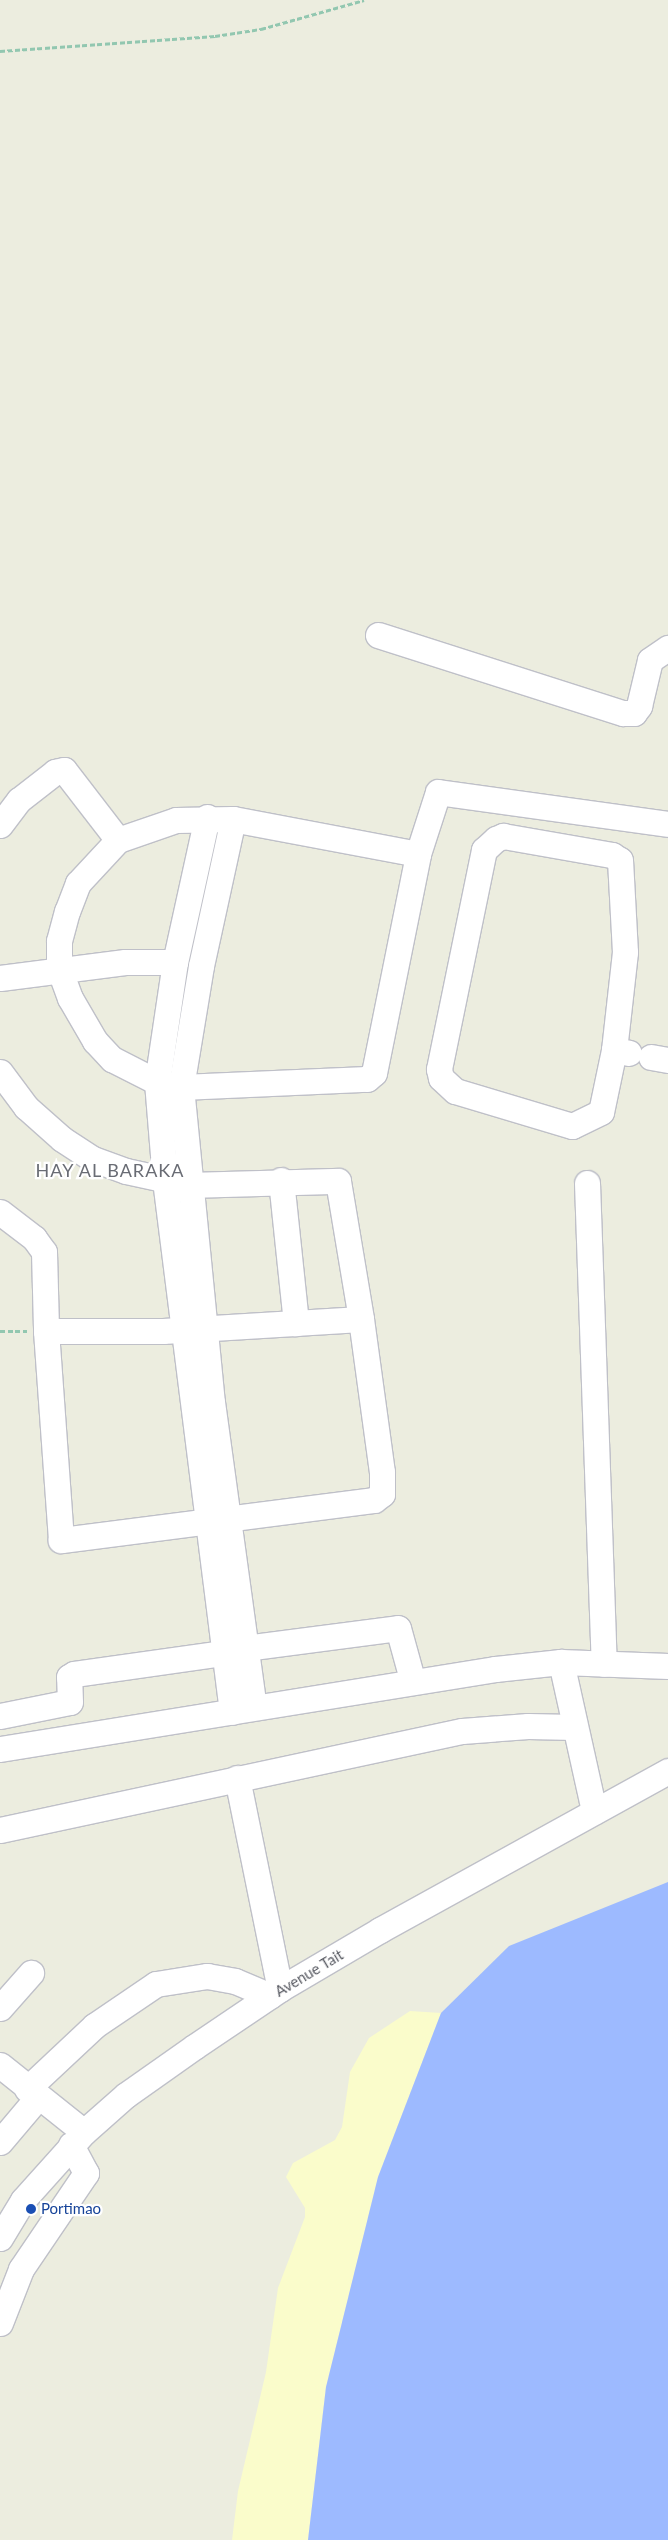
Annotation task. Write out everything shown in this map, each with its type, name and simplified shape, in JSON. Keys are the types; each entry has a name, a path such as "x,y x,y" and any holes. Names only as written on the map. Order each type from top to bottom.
{"street":[{"path":"378,634 623,713 634,713 639,706 650,660 668,648"},
{"path":"0,825 19,800 55,772 64,770 118,840"},
{"path":"418,854 233,819 176,820 118,840 78,883 59,941 59,968 70,998 95,1041 112,1059 157,1082 181,1087 371,1077 418,854 433,800 442,790 668,824"},
{"path":"207,818 175,962 157,1082 165,1180 195,1329 243,1709"},
{"path":"195,1329 191,1185 181,1087 201,966 233,819"},
{"path":"503,836 612,855 620,860 624,952 641,1055 601,1112 572,1126 455,1091 442,1078 439,1069 484,850 496,839 503,836"},
{"path":"0,978 59,968 175,962"},
{"path":"0,1212 34,1238 44,1252 46,1331 59,1538 64,1541 218,1521 380,1496 382,1472 361,1319 339,1183 281,1180 191,1185 165,1180 93,1159 44,1125 3,1084"},
{"path":"281,1180 296,1323"},
{"path":"587,1183 604,1664"},
{"path":"46,1331 195,1329 361,1319"},
{"path":"75,1738 70,1702 71,1675 398,1628 412,1679"},
{"path":"560,1662 594,1811"},
{"path":"0,1724 2,1748 75,1738 412,1679 560,1662 668,1666"},
{"path":"0,1716 70,1702"},
{"path":"0,1830 462,1731 528,1726 574,1727"},
{"name":"Avenue Tait","path":"1,2232 23,2200 77,2138 126,2095 275,1993 594,1811 668,1771"},
{"path":"0,2142 33,2092 75,2042 130,1999 156,1984 207,1976 235,1981 275,1993 237,1778"},
{"path":"0,2008 32,1973"},
{"path":"0,2065 33,2092 77,2138 86,2173 21,2269 0,2323"}],"path":[{"path":"0,50 215,36 261,29 364,0"}],"sand":[{"path":"410,2011 441,2013 378,2177 326,2387 308,2540 232,2540 238,2491 266,2372 278,2288 305,2217 305,2208 286,2177 293,2163 335,2140 342,2127 350,2072 369,2038"}],"water":[{"path":"668,1882 668,2540 308,2540 326,2387 378,2177 441,2013 509,1946"}],"place":[{"name":"Portimao","path":"31,2209"}],"district":[{"name":"HAY AL BARAKA","path":"110,1170"}]}
